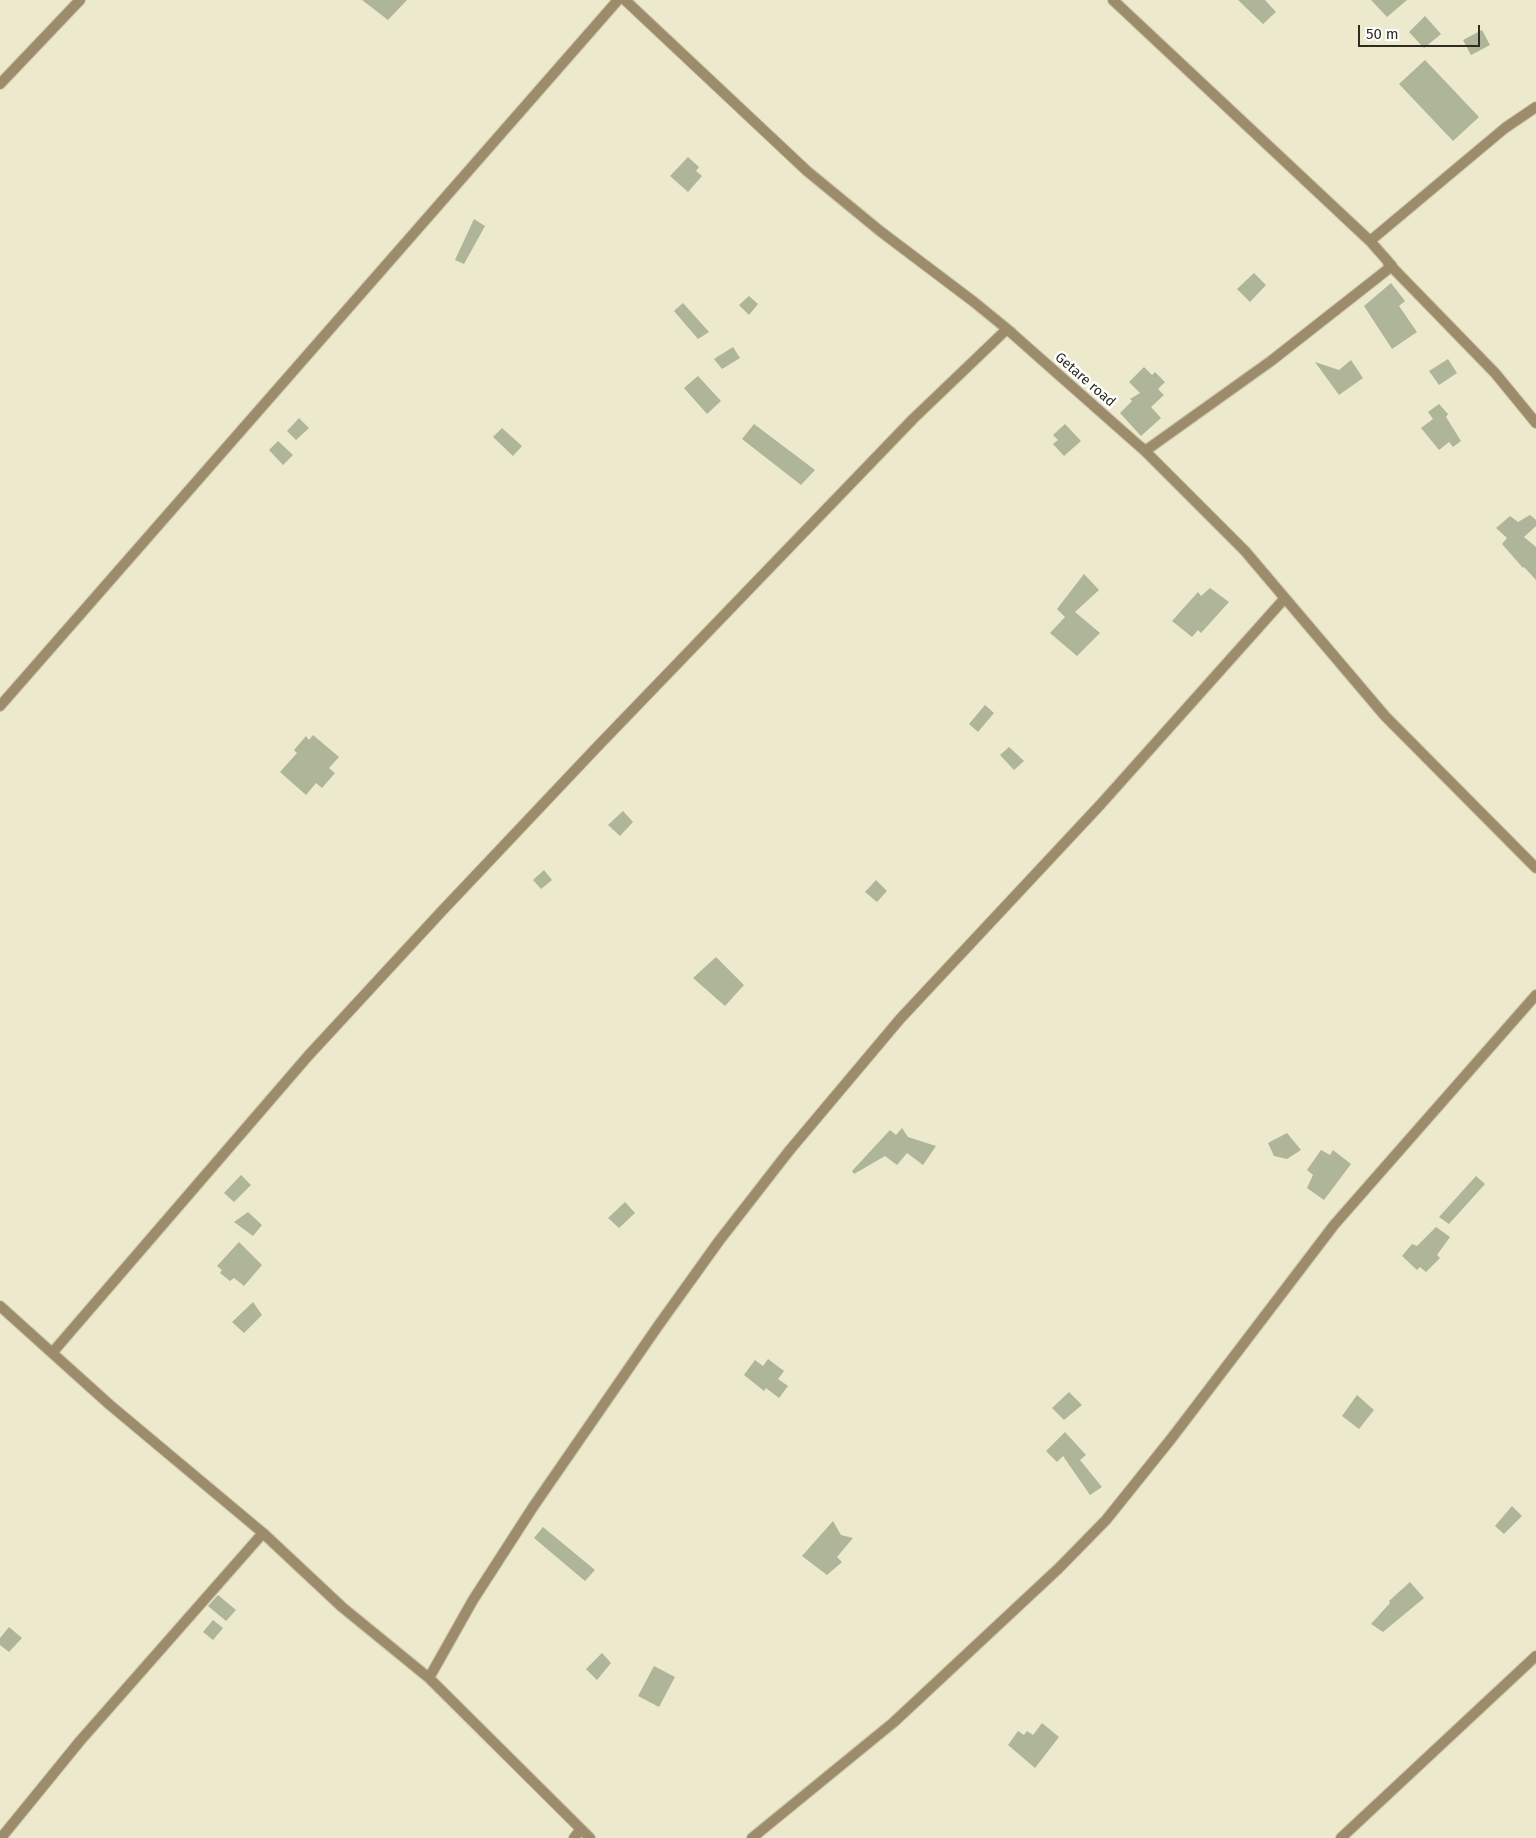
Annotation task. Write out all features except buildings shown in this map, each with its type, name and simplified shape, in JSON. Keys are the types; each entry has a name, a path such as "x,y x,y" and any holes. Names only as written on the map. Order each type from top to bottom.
{"street":[{"path":"0,84 80,0"},
{"path":"0,706 618,0"},
{"path":"624,0 807,171 880,231 1007,329 1067,379 1146,451 1244,551 1385,716 1536,868"},
{"path":"1112,0 1370,241 1392,266"},
{"path":"1112,0 1392,266 1495,373 1536,424"},
{"path":"1370,241 1505,128 1536,107"},
{"path":"1146,451 1271,360 1392,266"},
{"path":"52,1353 308,1056 441,912 596,747 912,419 1007,329"},
{"path":"429,1678 473,1600 539,1498 680,1295 789,1151 900,1020 1101,804 1285,598"},
{"path":"752,1838 894,1722 1059,1568 1106,1520 1171,1439 1334,1225 1536,995"},
{"path":"0,1306 110,1406 263,1533 342,1607 429,1678 577,1834 590,1838"},
{"path":"1,1838 80,1741 263,1533"},
{"path":"1341,1838 1536,1656"}]}
